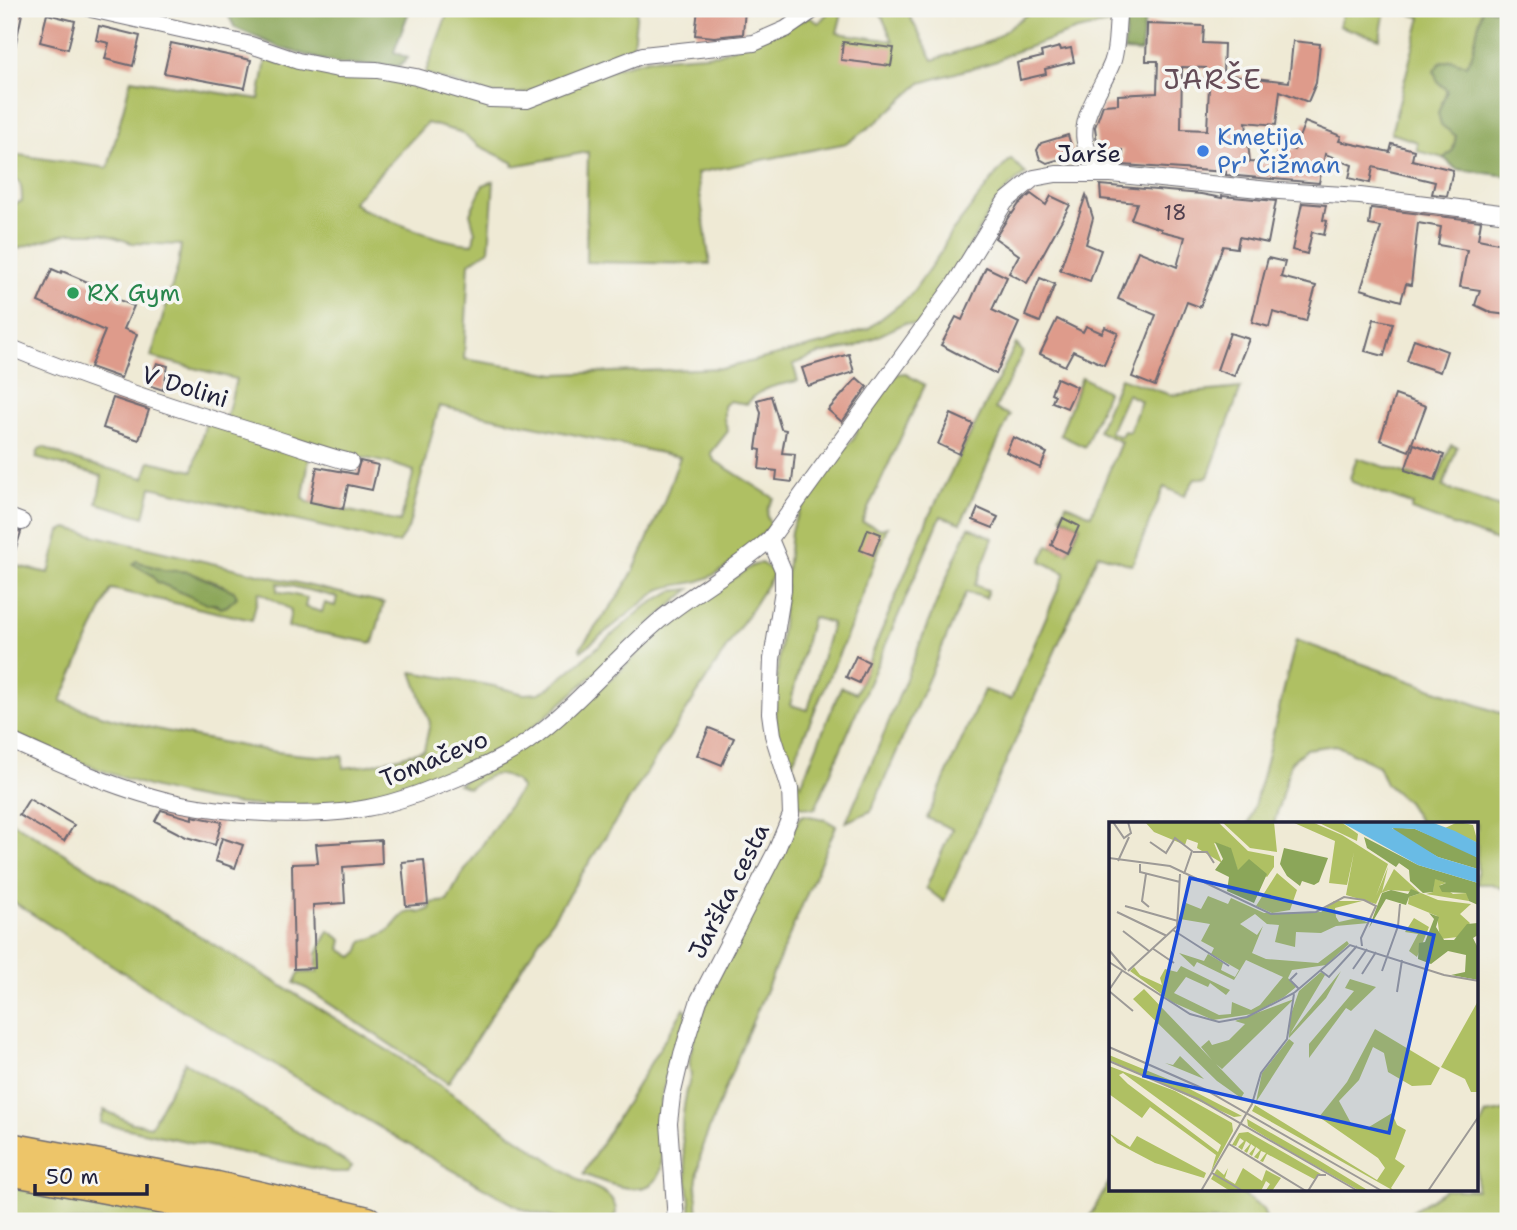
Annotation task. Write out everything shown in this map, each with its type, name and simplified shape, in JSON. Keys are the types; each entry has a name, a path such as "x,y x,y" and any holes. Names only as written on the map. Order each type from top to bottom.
{"highway":[{"path":"9,1147 217,1186 368,1221"},
{"path":"9,1171 268,1221"}],"street":[{"path":"91,9 251,45 298,61 338,69 416,77 490,99 527,100 643,55 754,43 786,29 815,9"},
{"path":"1111,174 1094,159 1087,149 1084,137 1090,108 1113,61 1119,9"},
{"name":"Jarše","path":"794,507 954,285 1005,202 1034,178 1056,174 1111,174 1279,191 1360,196 1508,214"},
{"name":"V Dolini","path":"9,347 117,390 269,436 310,452 350,462"},
{"name":"Tomačevo","path":"9,740 117,784 182,804 260,813 321,812 364,809 403,799 497,761 527,742 573,706 657,623 734,568 770,538 794,507"},
{"name":"Jarška cesta","path":"676,1221 669,1122 682,1054 699,1000 777,849 791,815 790,789 770,713 772,659 783,590 783,570 770,538"}],"green space":[{"path":"225,9 410,9 394,52 408,58 399,66 337,64 281,48 235,28"},
{"path":"449,9 637,9 632,54 530,94 489,94 425,74"},
{"path":"831,9 843,9 837,33 893,41 879,10 906,9 933,60 991,41 1034,9 1081,9 1100,15 1102,9 1116,9 1114,23 1077,30 1009,54 997,61 921,83 878,121 847,143 697,173 710,264 586,262 588,152 513,166 514,163 479,146 460,132 427,123 353,202 362,209 417,231 446,240 473,244 475,232 470,213 483,185 494,181 489,250 469,263 464,359 556,374 725,368 830,342 869,328 909,297 941,252 948,237 1011,159 1026,174 999,199 918,326 905,323 855,347 819,354 793,364 798,381 764,390 747,404 729,401 724,406 728,431 711,453 714,460 774,498 768,508 767,517 771,525 722,570 702,580 659,590 581,651 580,648 618,597 634,570 680,457 439,406 408,529 398,543 151,487 144,517 97,503 102,476 36,458 39,449 44,447 68,458 144,478 150,461 193,471 206,422 302,452 309,459 303,498 308,502 400,522 414,471 389,463 309,447 226,420 236,379 151,357 178,266 181,245 132,243 102,233 69,233 9,251 9,207 22,201 21,186 9,169 12,154 108,168 131,79 259,99 266,60 339,75 379,77 485,103 648,59 718,54 809,17 819,23"},
{"path":"1127,9 1146,9 1141,52 1124,51"},
{"path":"1344,9 1385,9 1380,39 1339,26"},
{"path":"1391,9 1482,9 1472,55 1466,65 1452,60 1440,63 1438,82 1447,90 1438,113 1456,136 1453,150 1444,158 1417,151 1417,142 1391,133 1421,17"},
{"path":"1482,9 1508,9 1508,176 1456,169 1444,158 1453,150 1456,136 1441,125 1438,113 1447,90 1438,82 1434,71 1440,63 1452,60 1466,65 1472,55"},
{"path":"1016,344 1023,352 995,409 1010,415 961,523 941,516 815,809 799,806 776,730 775,696 791,531 799,512 821,477 854,438 857,428 897,374 904,373 925,385 862,522 881,529 887,527 853,621 792,764 801,785 841,687 856,693 928,518","holes":["812,617 832,623 808,710 790,705"]},
{"path":"1082,377 1107,392 1085,447 1060,435"},
{"path":"1120,378 1171,395 1241,388 1208,477 1195,479 1184,496 1164,487 1132,565 1098,554 944,902 926,888 952,829 927,818 984,690 1011,699 1065,573 1041,561 1048,545 1068,553 1080,526 1061,516 1066,504 1091,515 1121,442 1098,431","holes":["1127,394 1141,401 1129,432 1124,431 1120,437 1110,432"]},
{"path":"1451,445 1457,447 1443,487 1508,510 1508,545 1411,510 1413,505 1352,482 1350,478 1357,458 1436,483"},
{"path":"969,527 993,538 975,585 988,590 986,598 966,592 871,811 846,822 937,600"},
{"path":"67,528 384,603 373,643 288,627 291,610 259,592 252,620 111,589 61,701 117,720 196,737 280,752 343,756 343,768 370,765 424,750 430,723 412,672 524,694 539,693 549,688 645,607 672,591 690,589 544,718 514,741 477,762 438,779 397,792 354,801 268,806 225,802 161,790 95,768 9,732 9,577 12,565 49,573 60,531","holes":["135,561 163,570 188,572 223,585 231,601 221,608 157,582","278,583 337,597 335,606 325,603 322,612 305,607 307,598 277,591"]},
{"path":"136,561 163,570 189,572 234,591 237,597 221,608 215,604 207,604 157,582 152,575 133,564"},
{"path":"761,563 775,572 448,1083 294,983 299,973 317,972 317,953 329,931 342,940 340,949 353,957 358,953 362,942 388,931 405,914 420,913 430,909 431,903 447,901 521,788 514,780 501,775 488,777 469,788 458,784 565,719 619,672 671,620 752,566"},
{"path":"1296,640 1508,716 1508,891 1492,884 1478,884 1478,822 1420,822 1407,802 1386,784 1378,766 1336,745 1306,749 1291,762 1275,822 1250,822"},
{"path":"804,815 824,819 836,826 702,1147 696,1184 698,1221 691,1221 682,1127 691,1074 690,1054 713,988 732,947 800,817"},
{"path":"9,820 397,1056 582,1182 605,1193 613,1202 616,1214 609,1221 565,1221 522,1209 174,1005 9,899"},
{"path":"684,1008 688,1012 662,1095 659,1123 662,1161 659,1175 648,1186 630,1188 609,1184 583,1174"},
{"path":"185,1062 352,1166 348,1172 332,1172 100,1123 104,1110 132,1123 151,1126"},
{"path":"1508,1110 1508,1221 1398,1221 1442,1192 1478,1192 1478,1131 1486,1114"},
{"path":"1109,1182 1109,1192 1240,1192 1263,1209 1267,1221 1087,1221"},
{"path":"9,1187 192,1221 36,1221 9,1217"}],"building":[{"path":"9,9 23,9 14,52 9,51"},
{"path":"698,9 745,9 743,34 714,37 695,35"},
{"path":"47,14 75,21 68,49 40,42"},
{"path":"1147,24 1204,26 1203,43 1224,44 1223,74 1289,82 1293,41 1320,44 1316,83 1308,102 1280,91 1276,125 1246,122 1250,162 1275,164 1280,146 1294,150 1305,122 1341,136 1339,141 1390,152 1392,144 1414,150 1412,160 1453,170 1447,196 1432,194 1435,182 1373,167 1370,183 1349,178 1352,165 1325,154 1319,183 1226,175 1226,172 1123,165 1123,150 1101,151 1095,127 1103,105 1118,104 1118,95 1157,93 1158,61 1146,61","holes":["1182,67 1206,68 1205,86 1209,87 1207,130 1181,129"]},
{"path":"99,26 140,36 133,66 105,59 109,43 96,40"},
{"path":"843,42 894,48 891,66 841,60"},
{"path":"171,43 251,60 245,88 164,73"},
{"path":"1060,47 1061,50 1071,48 1074,62 1045,69 1046,74 1020,80 1017,63 1042,57 1041,52"},
{"path":"1068,135 1074,155 1047,163 1040,159 1037,150 1041,143"},
{"path":"1100,185 1276,201 1268,243 1239,237 1237,248 1223,246 1200,307 1187,302 1155,386 1132,377 1156,315 1118,299 1138,251 1177,267 1185,237 1131,219 1137,203 1101,199"},
{"path":"1031,194 1046,205 1051,196 1070,205 1027,283 1009,273 1019,255 995,238 1011,213"},
{"path":"1086,195 1093,218 1086,244 1101,250 1090,281 1060,270"},
{"path":"1302,203 1326,205 1324,235 1312,232 1307,254 1292,250"},
{"path":"1371,208 1481,221 1478,239 1508,245 1508,315 1492,313 1475,305 1480,290 1460,287 1467,250 1438,245 1441,227 1418,223 1411,285 1406,284 1401,301 1361,289 1381,227 1369,225"},
{"path":"1268,258 1285,262 1281,277 1316,286 1306,321 1273,312 1269,327 1252,322"},
{"path":"986,267 1007,277 992,310 1019,323 996,374 941,345 956,317 962,320"},
{"path":"52,269 116,294 114,298 134,306 124,329 137,334 121,378 90,367 105,331 38,302"},
{"path":"1040,278 1055,284 1040,322 1025,316"},
{"path":"1057,319 1083,332 1086,326 1102,333 1105,327 1118,333 1104,365 1073,351 1065,366 1040,354"},
{"path":"1374,319 1393,323 1384,356 1365,351"},
{"path":"1230,333 1249,339 1234,376 1217,370"},
{"path":"1414,339 1447,351 1440,372 1407,361"},
{"path":"849,354 854,372 808,386 802,368"},
{"path":"157,363 168,366 163,390 148,385"},
{"path":"857,378 867,387 842,422 828,410"},
{"path":"1057,378 1077,387 1067,408 1052,402 1055,395 1051,393"},
{"path":"1395,395 1426,406 1409,451 1380,440"},
{"path":"771,396 781,429 786,430 782,453 795,454 792,482 776,480 777,471 759,469 761,450 756,449 761,413 757,400"},
{"path":"113,398 149,410 139,440 103,428"},
{"path":"951,414 973,424 959,454 938,444"},
{"path":"1013,437 1047,453 1040,468 1006,452"},
{"path":"1414,444 1444,455 1435,480 1405,470"},
{"path":"360,461 378,465 372,490 348,485 343,509 310,502 317,467 356,474"},
{"path":"978,508 998,517 993,528 973,520"},
{"path":"1063,518 1079,526 1067,553 1051,545"},
{"path":"9,528 21,532 11,564 9,563"},
{"path":"868,529 881,534 873,555 860,550"},
{"path":"856,656 869,662 859,683 846,677"},
{"path":"709,728 734,738 722,765 697,755"},
{"path":"29,799 74,825 64,841 19,815"},
{"path":"161,810 192,819 192,816 222,822 215,845 186,837 155,821"},
{"path":"222,838 243,845 235,868 215,861"},
{"path":"381,840 382,864 343,867 345,903 313,905 315,968 294,969 292,864 318,863 316,844"},
{"path":"424,860 428,904 406,906 402,862"}],"place":[{"name":"Kmetija Pr' Čižman","path":"1203,151"},
{"name":"RX Gym","path":"73,293"}],"district":[{"name":"JARŠE","path":"1213,79"}]}
